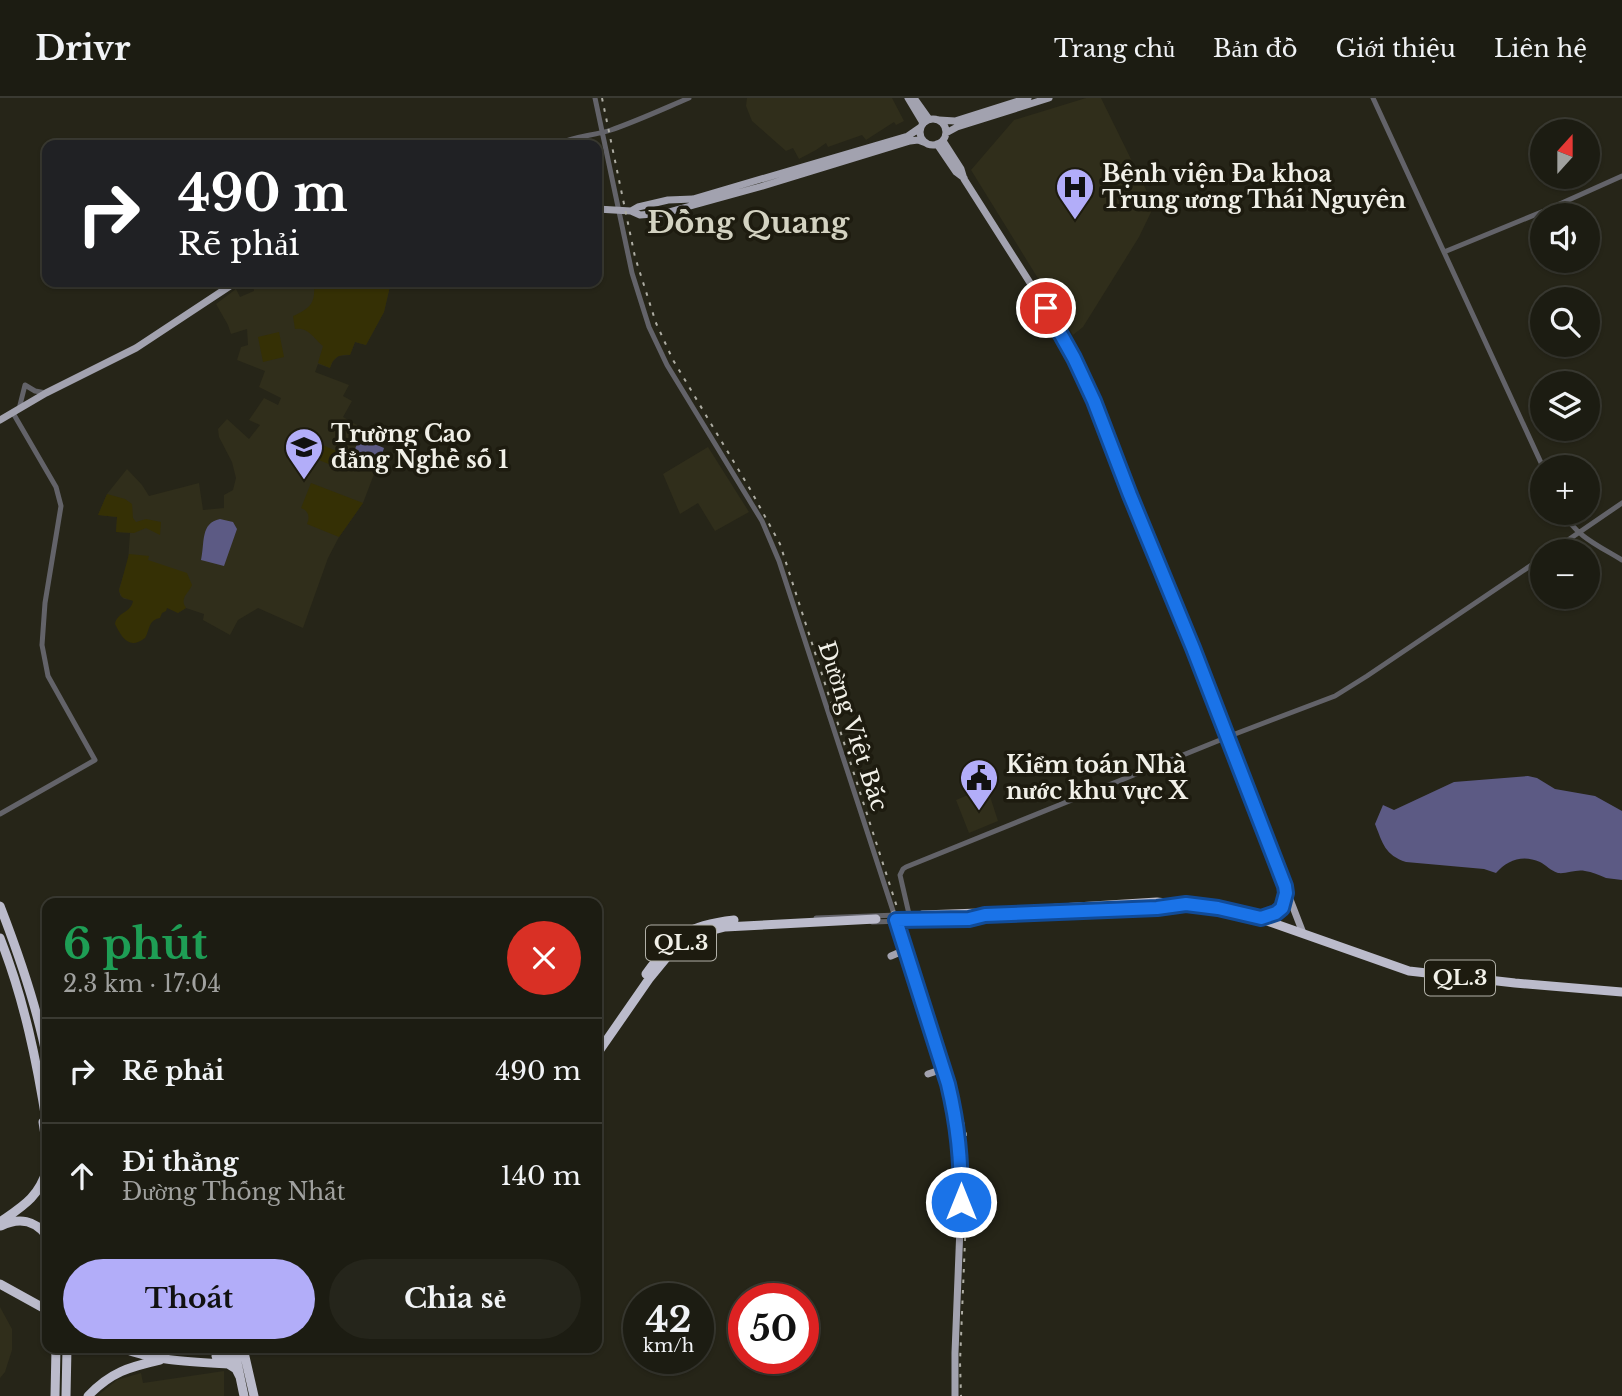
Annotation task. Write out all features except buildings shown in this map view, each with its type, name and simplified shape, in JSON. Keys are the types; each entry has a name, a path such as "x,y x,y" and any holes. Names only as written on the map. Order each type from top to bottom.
{"highway":[{"name":"QL.3","path":"923,917 1157,902 1186,904 1253,916 1409,971 1622,992"},
{"path":"0,905 19,955 42,1034"},
{"name":"QL.3","path":"602,1038 681,939 726,927 876,918"},
{"path":"0,938 32,1038 42,1093 42,1113"},
{"name":"QL.3","path":"602,1045 612,1026"},
{"path":"0,1224 35,1195 42,1183"},
{"path":"0,1224 26,1221 35,1224 42,1231"},
{"path":"0,1284 42,1308"},
{"path":"54,1353 55,1392"},
{"path":"66,1396 67,1353"},
{"path":"138,1353 165,1359 195,1361 230,1361 236,1353"},
{"path":"151,1353 165,1359"},
{"path":"217,1360 224,1353"},
{"path":"239,1353 244,1376 244,1396"},
{"path":"88,1396 121,1371 165,1359"},
{"path":"217,1360 232,1366 244,1376 254,1396"}],"main road":[{"path":"908,98 924,123"},
{"path":"914,98 924,123 921,136 926,143"},
{"path":"602,209 640,215 665,213 908,136 924,123 956,121 1024,101 1049,98"},
{"path":"625,211 668,200 693,199 910,141 926,143 942,139 957,127 1024,101"},
{"path":"939,120 945,125 942,139 956,172 964,179 1046,308 1081,372 1303,933"},
{"path":"0,420 46,393 136,348 228,287"},
{"path":"1253,916 1261,918 1282,908 1285,886"},
{"name":"Đường Việt Bắc","path":"895,917 948,1084 958,1132 961,1202 955,1396"},
{"path":"891,956 905,950"},
{"path":"928,1074 943,1069"},
{"path":"947,1201 961,1202"}],"street":[{"name":"Đường Việt Bắc","path":"595,98 602,133 625,211 639,296 649,327 667,365 762,521 779,561 895,917"},
{"path":"568,140 602,133 689,98"},
{"path":"1373,98 1537,455"},
{"path":"1444,252 1622,176"},
{"path":"0,814 94,760 48,676 41,645 61,506 56,487 16,411 25,385 46,393"},
{"path":"1570,539 1622,503"},
{"path":"1572,525 1579,533 1622,561"},
{"path":"909,914 900,874 902,869 1335,696 1530,566"},
{"path":"895,917 968,912 979,915"},
{"path":"816,920 895,917 969,919 979,915"}],"shaded area":[{"path":"747,98 892,98 904,121 896,125 894,122 866,140 862,135 828,147 826,143 799,159 793,148 786,151 752,121 746,106"},
{"name":"Bệnh viện Đa khoa Trung ương Thái Nguyên","path":"1086,98 1101,98 1154,206 1139,237 1083,327 1073,335 971,170 1014,120"},
{"name":"Trường Cao đẳng Nghề số 1","path":"253,287 390,287 384,312 366,345 355,342 350,355 338,356 330,368 318,364 315,372 349,385 343,396 352,401 343,417 357,425 360,438 384,448 363,503 328,558 303,628 258,608 238,620 230,635 203,620 204,614 186,608 178,613 154,603 124,599 119,589 128,561 130,533 116,532 117,517 98,515 107,494 127,469 149,496 199,483 203,510 224,508 224,495 233,490 236,478 218,429 227,419 249,439 260,425 249,420 264,398 278,405 281,398 259,387 265,371 237,360 241,347 248,345 247,329 231,334 216,304 236,289 240,297 254,291"},
{"path":"314,287 390,287 384,312 366,345 355,342 350,355 337,357 330,368 318,363 323,346 308,332 295,329 293,316 305,310 314,294"},
{"path":"279,332 284,357 263,362 258,337"},
{"path":"360,438 384,448 378,466 353,453"},
{"path":"320,444 351,457 346,471 314,458"},
{"path":"708,447 749,512 715,531 698,503 680,514 663,474"},
{"path":"311,483 363,503 339,537 307,524 308,514 301,508"},
{"path":"107,494 132,504 136,522 146,519 161,522 160,535 146,528 134,533 116,532 117,517 98,515"},
{"path":"220,519 233,522 237,529 224,566 201,560 206,529"},
{"path":"129,554 149,556 148,560 187,573 192,585 184,598 186,608 178,613 167,608 160,618 151,623 145,638 135,643 123,638 115,624 133,601 122,597 119,591"},
{"path":"1528,776 1537,778 1555,789 1595,796 1622,811 1622,880 1582,871 1558,873 1540,862 1528,859 1510,862 1496,873 1484,869 1406,862 1389,852 1375,824 1383,805 1394,810 1454,782"},
{"path":"987,787 998,821 969,833 956,800"},
{"path":"0,1307 12,1329 12,1350 5,1372 0,1378"},
{"path":"224,1371 224,1396 97,1396 117,1380 141,1373 143,1383"}],"railway":[{"path":"602,98 635,257 656,323 673,360 780,544 953,1081 966,1134 961,1396"}],"place":[{"name":"Bệnh viện Đa khoa Trung ương Thái Nguyên","path":"1075,221"},
{"name":"Trường Cao đẳng Nghề số 1","path":"304,481"},
{"name":"Kiểm toán Nhà nước khu vực X","path":"979,812"}],"district":[{"name":"Đồng Quang","path":"748,222"}],"route":[{"path":"961,1202 960,1155 954,1107 896,920 969,919 985,915 1157,908 1186,904 1261,918 1269,917 1282,908 1286,893 1211,695 1094,401 1046,308"}]}
